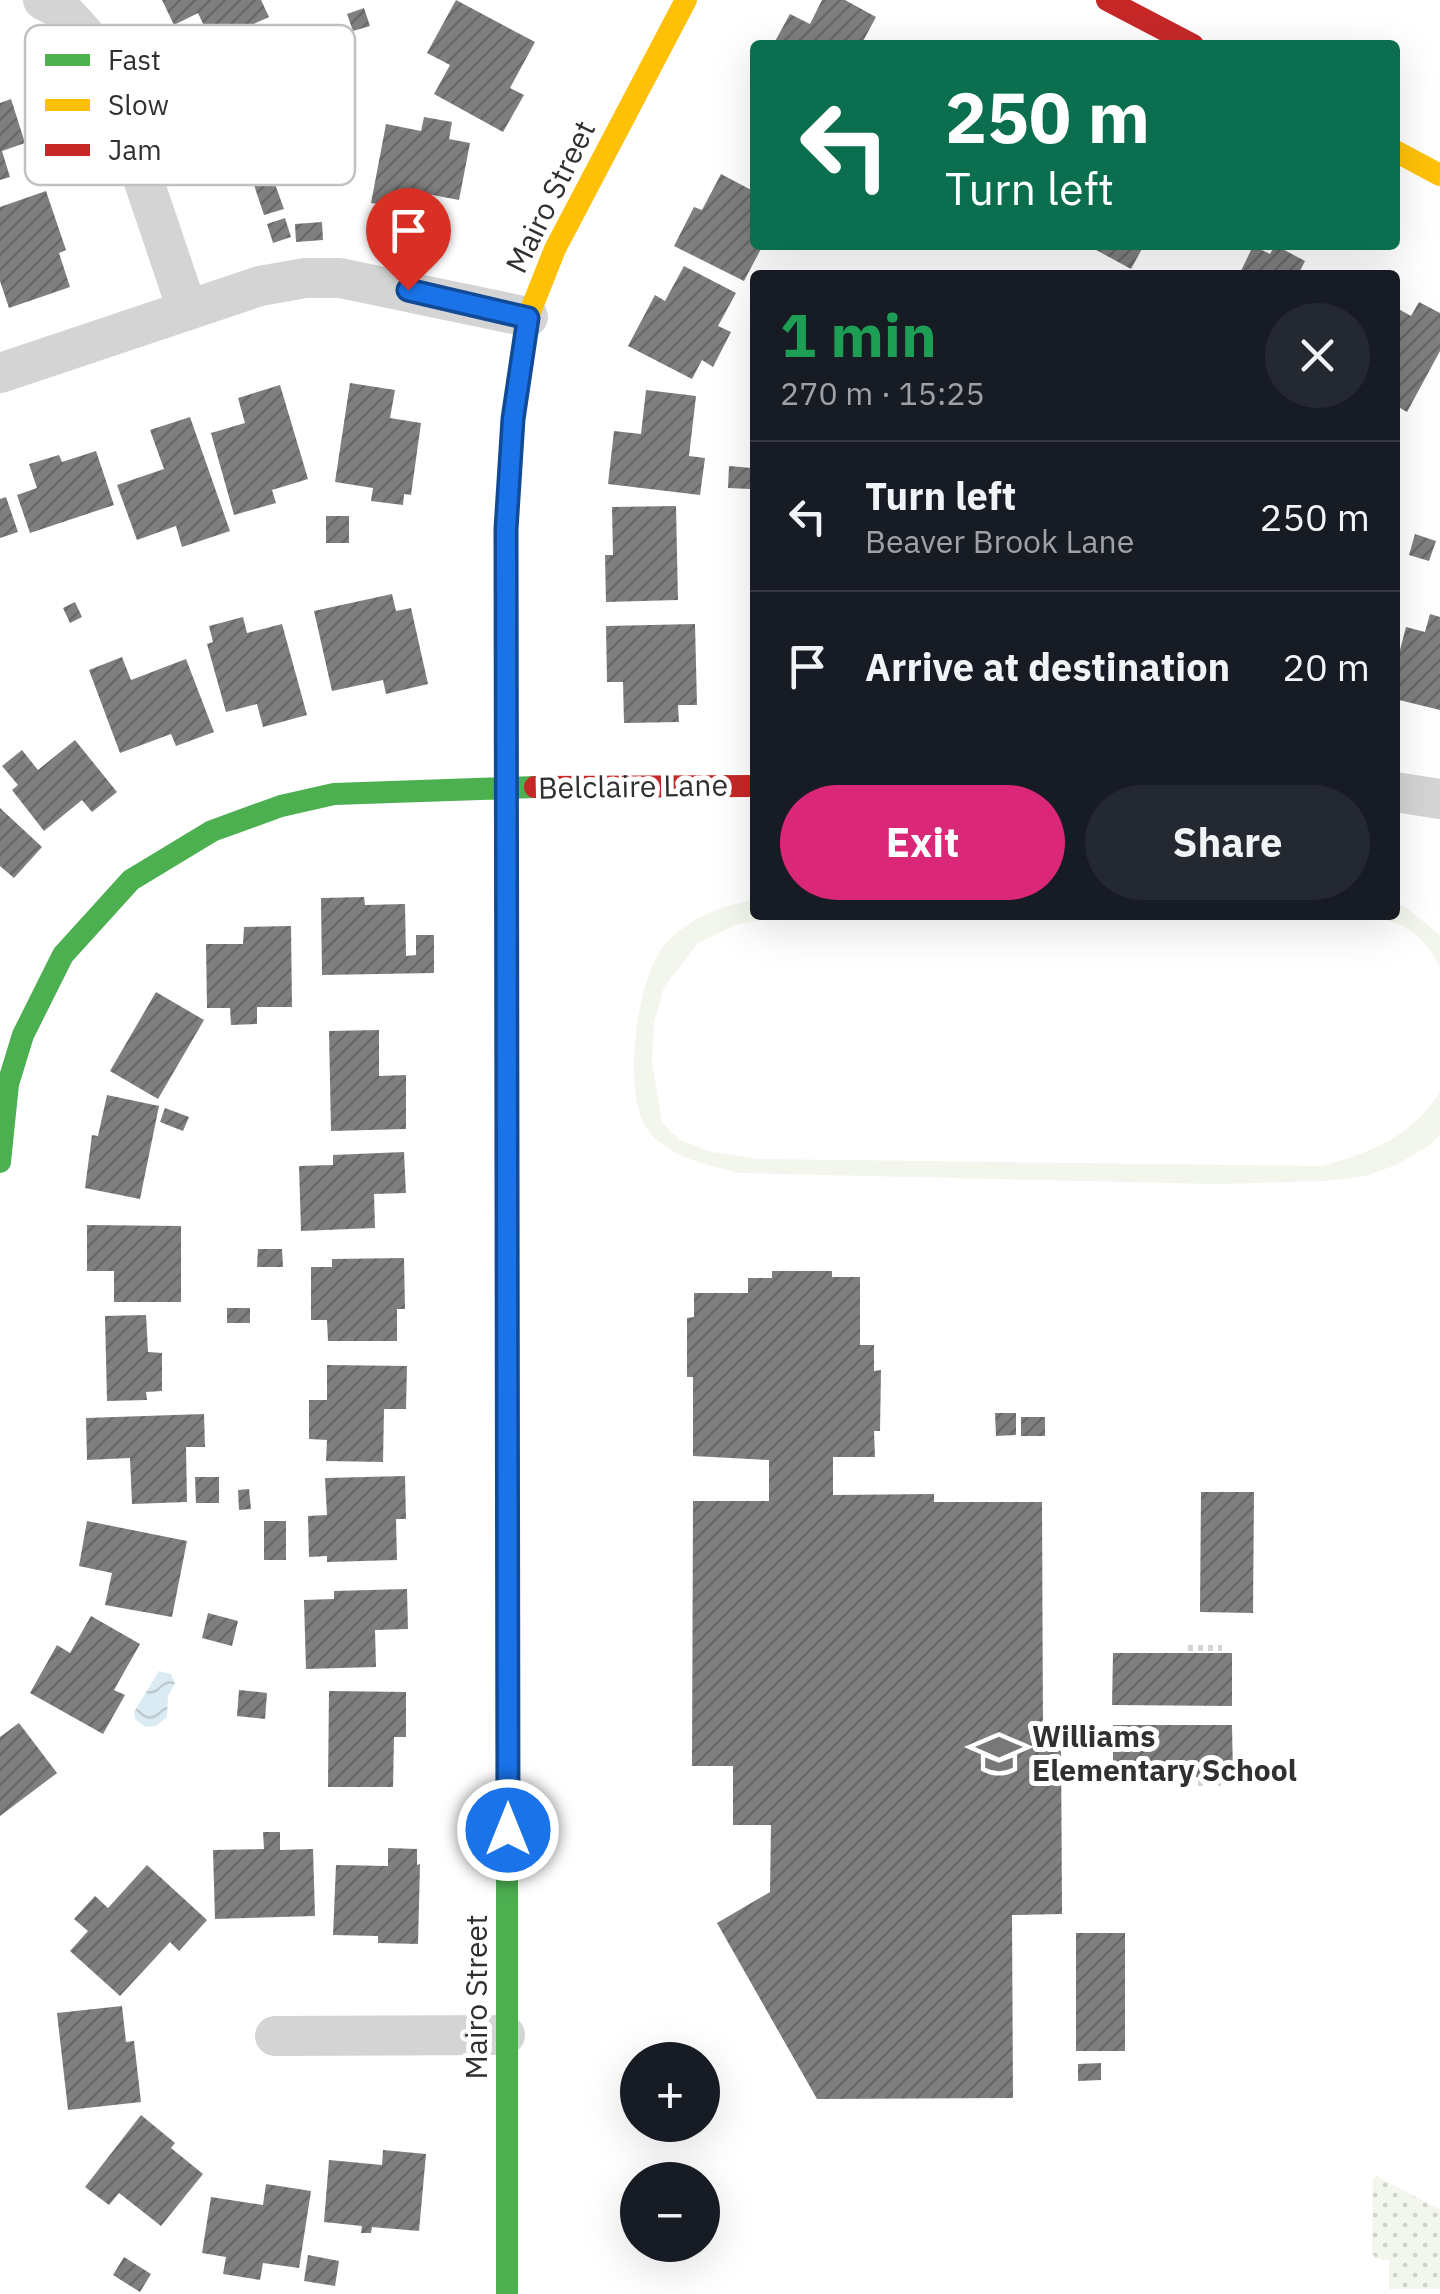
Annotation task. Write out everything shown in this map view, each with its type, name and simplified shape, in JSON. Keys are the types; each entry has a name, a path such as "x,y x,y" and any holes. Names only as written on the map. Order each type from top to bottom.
{"street":[{"path":"42,0 61,9 76,25"},
{"name":"Mairo Street","path":"507,2294 506,529 513,419 528,318 554,249 686,0"},
{"path":"1107,0 1183,40"},
{"path":"1400,154 1440,175"},
{"path":"145,185 186,309"},
{"path":"0,373 186,309 260,286 305,278 340,278 528,318"},
{"name":"Belclaire Lane","path":"0,1162 8,1084 29,1022 63,955 130,880 212,831 281,806 334,794 750,786"},
{"path":"1400,793 1440,799"},
{"path":"275,2036 506,2035"}],"path":[{"path":"1188,1648 1222,1648"},
{"path":"1188,1783 1221,1783"}],"shaded area":[{"path":"750,901 750,920 762,920 737,924 698,943 664,987 654,1023 652,1062 662,1123 680,1140 712,1152 758,1159 1320,1166 1389,1141 1417,1120 1440,1091 1440,1134 1430,1145 1396,1165 1366,1176 1325,1181 1216,1184 739,1173 691,1159 659,1142 641,1116 634,1066 640,1007 656,958 667,942 686,926 731,905"},
{"path":"1400,905 1440,935 1440,967 1420,938 1385,920 1400,920"},
{"path":"1377,2176 1440,2210 1440,2289 1389,2289 1389,2260 1376,2259 1372,2253 1373,2180"}],"water":[{"path":"159,1671 171,1674 175,1683 168,1696 167,1717 156,1726 145,1727 135,1719 134,1712"}],"building":[{"path":"162,0 261,0 269,17 251,25 204,25 198,13 174,25"},
{"path":"456,0 535,42 510,88 524,95 503,132 434,94 450,65 427,53"},
{"path":"822,0 845,0 876,17 864,40 776,40 790,14 810,24"},
{"path":"364,8 370,26 355,30 347,14"},
{"path":"11,99 25,143 2,151 10,177 0,180 0,103"},
{"path":"424,117 452,122 449,139 470,143 459,200 422,193 419,211 371,203 386,124 421,131"},
{"path":"721,174 750,189 750,250 760,250 744,281 674,246 694,207 702,210"},
{"path":"254,185 275,185 284,209 264,215"},
{"path":"46,191 66,250 59,253 70,287 9,308 0,281 0,207"},
{"path":"285,218 291,237 273,243 267,224"},
{"path":"322,222 323,240 296,242 295,224"},
{"path":"1096,250 1141,250 1131,269"},
{"path":"1251,250 1270,254 1272,250 1284,250 1305,261 1300,270 1241,270"},
{"path":"684,266 736,293 718,326 731,332 713,367 702,360 692,379 628,346 655,295 665,301"},
{"path":"1419,302 1440,313 1440,351 1407,412 1400,408 1400,310 1411,316"},
{"path":"350,383 395,390 390,418 421,423 411,495 404,494 403,505 371,501 373,488 335,482"},
{"path":"280,385 308,479 272,490 276,503 234,515 211,433 245,423 238,398"},
{"path":"646,390 696,396 689,456 705,458 700,495 608,484 614,431 641,434"},
{"path":"190,417 230,531 182,547 176,526 137,540 117,485 164,469 150,430"},
{"path":"96,451 114,505 30,533 17,495 37,488 29,464 59,455 62,462"},
{"path":"729,466 750,468 750,489 728,488"},
{"path":"6,497 18,532 0,538 0,499"},
{"path":"676,506 678,600 606,602 605,555 613,555 612,507"},
{"path":"326,516 349,516 349,543 326,543"},
{"path":"1415,534 1436,541 1429,561 1409,555"},
{"path":"392,594 396,611 411,608 428,684 386,694 383,680 332,691 314,611"},
{"path":"75,602 82,617 70,623 63,608"},
{"path":"1430,614 1440,617 1440,710 1400,700 1400,650 1406,627 1425,632"},
{"path":"243,617 247,633 282,624 307,715 263,727 257,704 226,712 207,644 213,642 209,626"},
{"path":"695,624 697,705 678,705 679,722 624,723 623,682 607,682 606,626"},
{"path":"122,657 131,680 186,659 214,732 176,746 171,734 120,753 89,670"},
{"path":"75,740 117,792 92,812 82,800 44,831 12,790 18,785 2,766 22,750 38,770"},
{"path":"0,808 42,847 14,878 0,866"},
{"path":"364,897 365,905 405,904 406,956 416,955 416,935 434,935 434,973 322,975 321,898"},
{"path":"291,926 292,1007 257,1007 257,1024 231,1025 230,1008 207,1008 206,944 243,944 244,927"},
{"path":"156,992 204,1020 158,1099 110,1071"},
{"path":"379,1030 379,1076 406,1075 406,1129 331,1131 329,1031"},
{"path":"107,1095 159,1106 140,1199 85,1188 92,1135 98,1136"},
{"path":"165,1108 189,1117 183,1131 160,1122"},
{"path":"404,1152 406,1193 374,1194 375,1228 301,1231 299,1166 333,1165 333,1155"},
{"path":"87,1225 181,1226 181,1302 114,1302 114,1271 87,1271"},
{"path":"258,1249 282,1249 283,1267 257,1267"},
{"path":"404,1258 405,1309 397,1309 397,1341 328,1341 327,1320 311,1320 311,1267 332,1267 332,1259"},
{"path":"772,1271 832,1271 832,1277 860,1277 860,1345 874,1345 874,1371 881,1370 880,1431 874,1431 875,1457 833,1457 833,1495 934,1494 934,1502 1042,1502 1043,1736 1061,1736 1062,1914 1012,1915 1013,2098 817,2099 717,1923 770,1892 771,1825 733,1825 733,1766 692,1766 693,1501 769,1501 769,1460 693,1456 693,1377 687,1377 687,1318 694,1317 694,1293 748,1293 748,1278 772,1278"},
{"path":"227,1308 250,1308 250,1323 227,1323"},
{"path":"146,1315 148,1352 162,1353 162,1391 146,1392 147,1400 107,1401 105,1316"},
{"path":"327,1365 407,1366 406,1409 384,1409 383,1462 326,1461 327,1440 309,1439 309,1400 327,1400"},
{"path":"995,1413 1016,1413 1016,1435 996,1436"},
{"path":"204,1414 205,1447 186,1447 187,1502 132,1504 130,1458 87,1460 86,1418"},
{"path":"1021,1417 1045,1417 1045,1436 1021,1436"},
{"path":"405,1476 406,1519 396,1519 397,1560 327,1562 327,1556 309,1557 308,1516 327,1515 325,1478"},
{"path":"195,1477 219,1477 219,1503 196,1503"},
{"path":"249,1489 251,1509 239,1510 238,1490"},
{"path":"1201,1492 1254,1492 1253,1613 1200,1612"},
{"path":"87,1521 187,1541 172,1617 105,1605 112,1573 79,1566"},
{"path":"264,1521 286,1521 286,1560 264,1560"},
{"path":"407,1589 408,1629 375,1630 376,1667 306,1669 304,1600 334,1599 334,1591"},
{"path":"208,1613 238,1621 232,1646 202,1638"},
{"path":"91,1616 140,1644 114,1690 125,1695 103,1734 30,1693 57,1645 70,1653"},
{"path":"1113,1653 1232,1653 1232,1706 1112,1705"},
{"path":"239,1690 267,1693 265,1719 237,1716"},
{"path":"329,1691 406,1692 406,1737 394,1737 393,1787 328,1787"},
{"path":"19,1723 57,1773 0,1816 0,1737"},
{"path":"1113,1725 1232,1725 1233,1777 1113,1777"},
{"path":"263,1832 280,1832 280,1850 313,1849 315,1916 215,1919 213,1850 264,1849"},
{"path":"388,1848 417,1849 418,1944 378,1943 378,1936 333,1935 336,1865 388,1866"},
{"path":"147,1865 207,1920 179,1951 170,1942 120,1996 70,1951 88,1931 74,1919 95,1896 108,1908"},
{"path":"1076,1933 1125,1933 1125,2051 1076,2051"},
{"path":"122,2006 126,2042 134,2041 141,2102 68,2110 57,2013"},
{"path":"1101,2063 1101,2080 1078,2081 1078,2064"},
{"path":"141,2115 175,2143 171,2148 203,2174 161,2226 119,2193 109,2205 85,2187"},
{"path":"383,2150 426,2154 419,2231 372,2227 371,2233 361,2233 362,2226 324,2222 329,2160 382,2165"},
{"path":"266,2184 311,2191 299,2268 263,2263 260,2280 223,2274 226,2257 202,2253 211,2197 263,2205"},
{"path":"308,2255 339,2261 335,2286 304,2281"},
{"path":"124,2257 151,2274 140,2292 113,2275"}],"traffic: fast":[{"path":"506,1036 506,529 520,372"},
{"path":"0,1162 8,1084 23,1035 63,955 131,880 212,831 281,806 334,794 535,787"},
{"path":"507,1611 507,2294"}],"traffic: slow":[{"path":"520,372 528,317 555,249 686,0"},
{"path":"1400,154 1440,175"}],"traffic: jam":[{"path":"1107,0 1183,40"},
{"path":"535,787 750,786"},
{"path":"506,1036 507,1611"}],"place":[{"name":"Williams Elementary School","path":"999,1754"}],"route":[{"path":"408,290 528,318 513,419 506,529 508,1830"}]}
